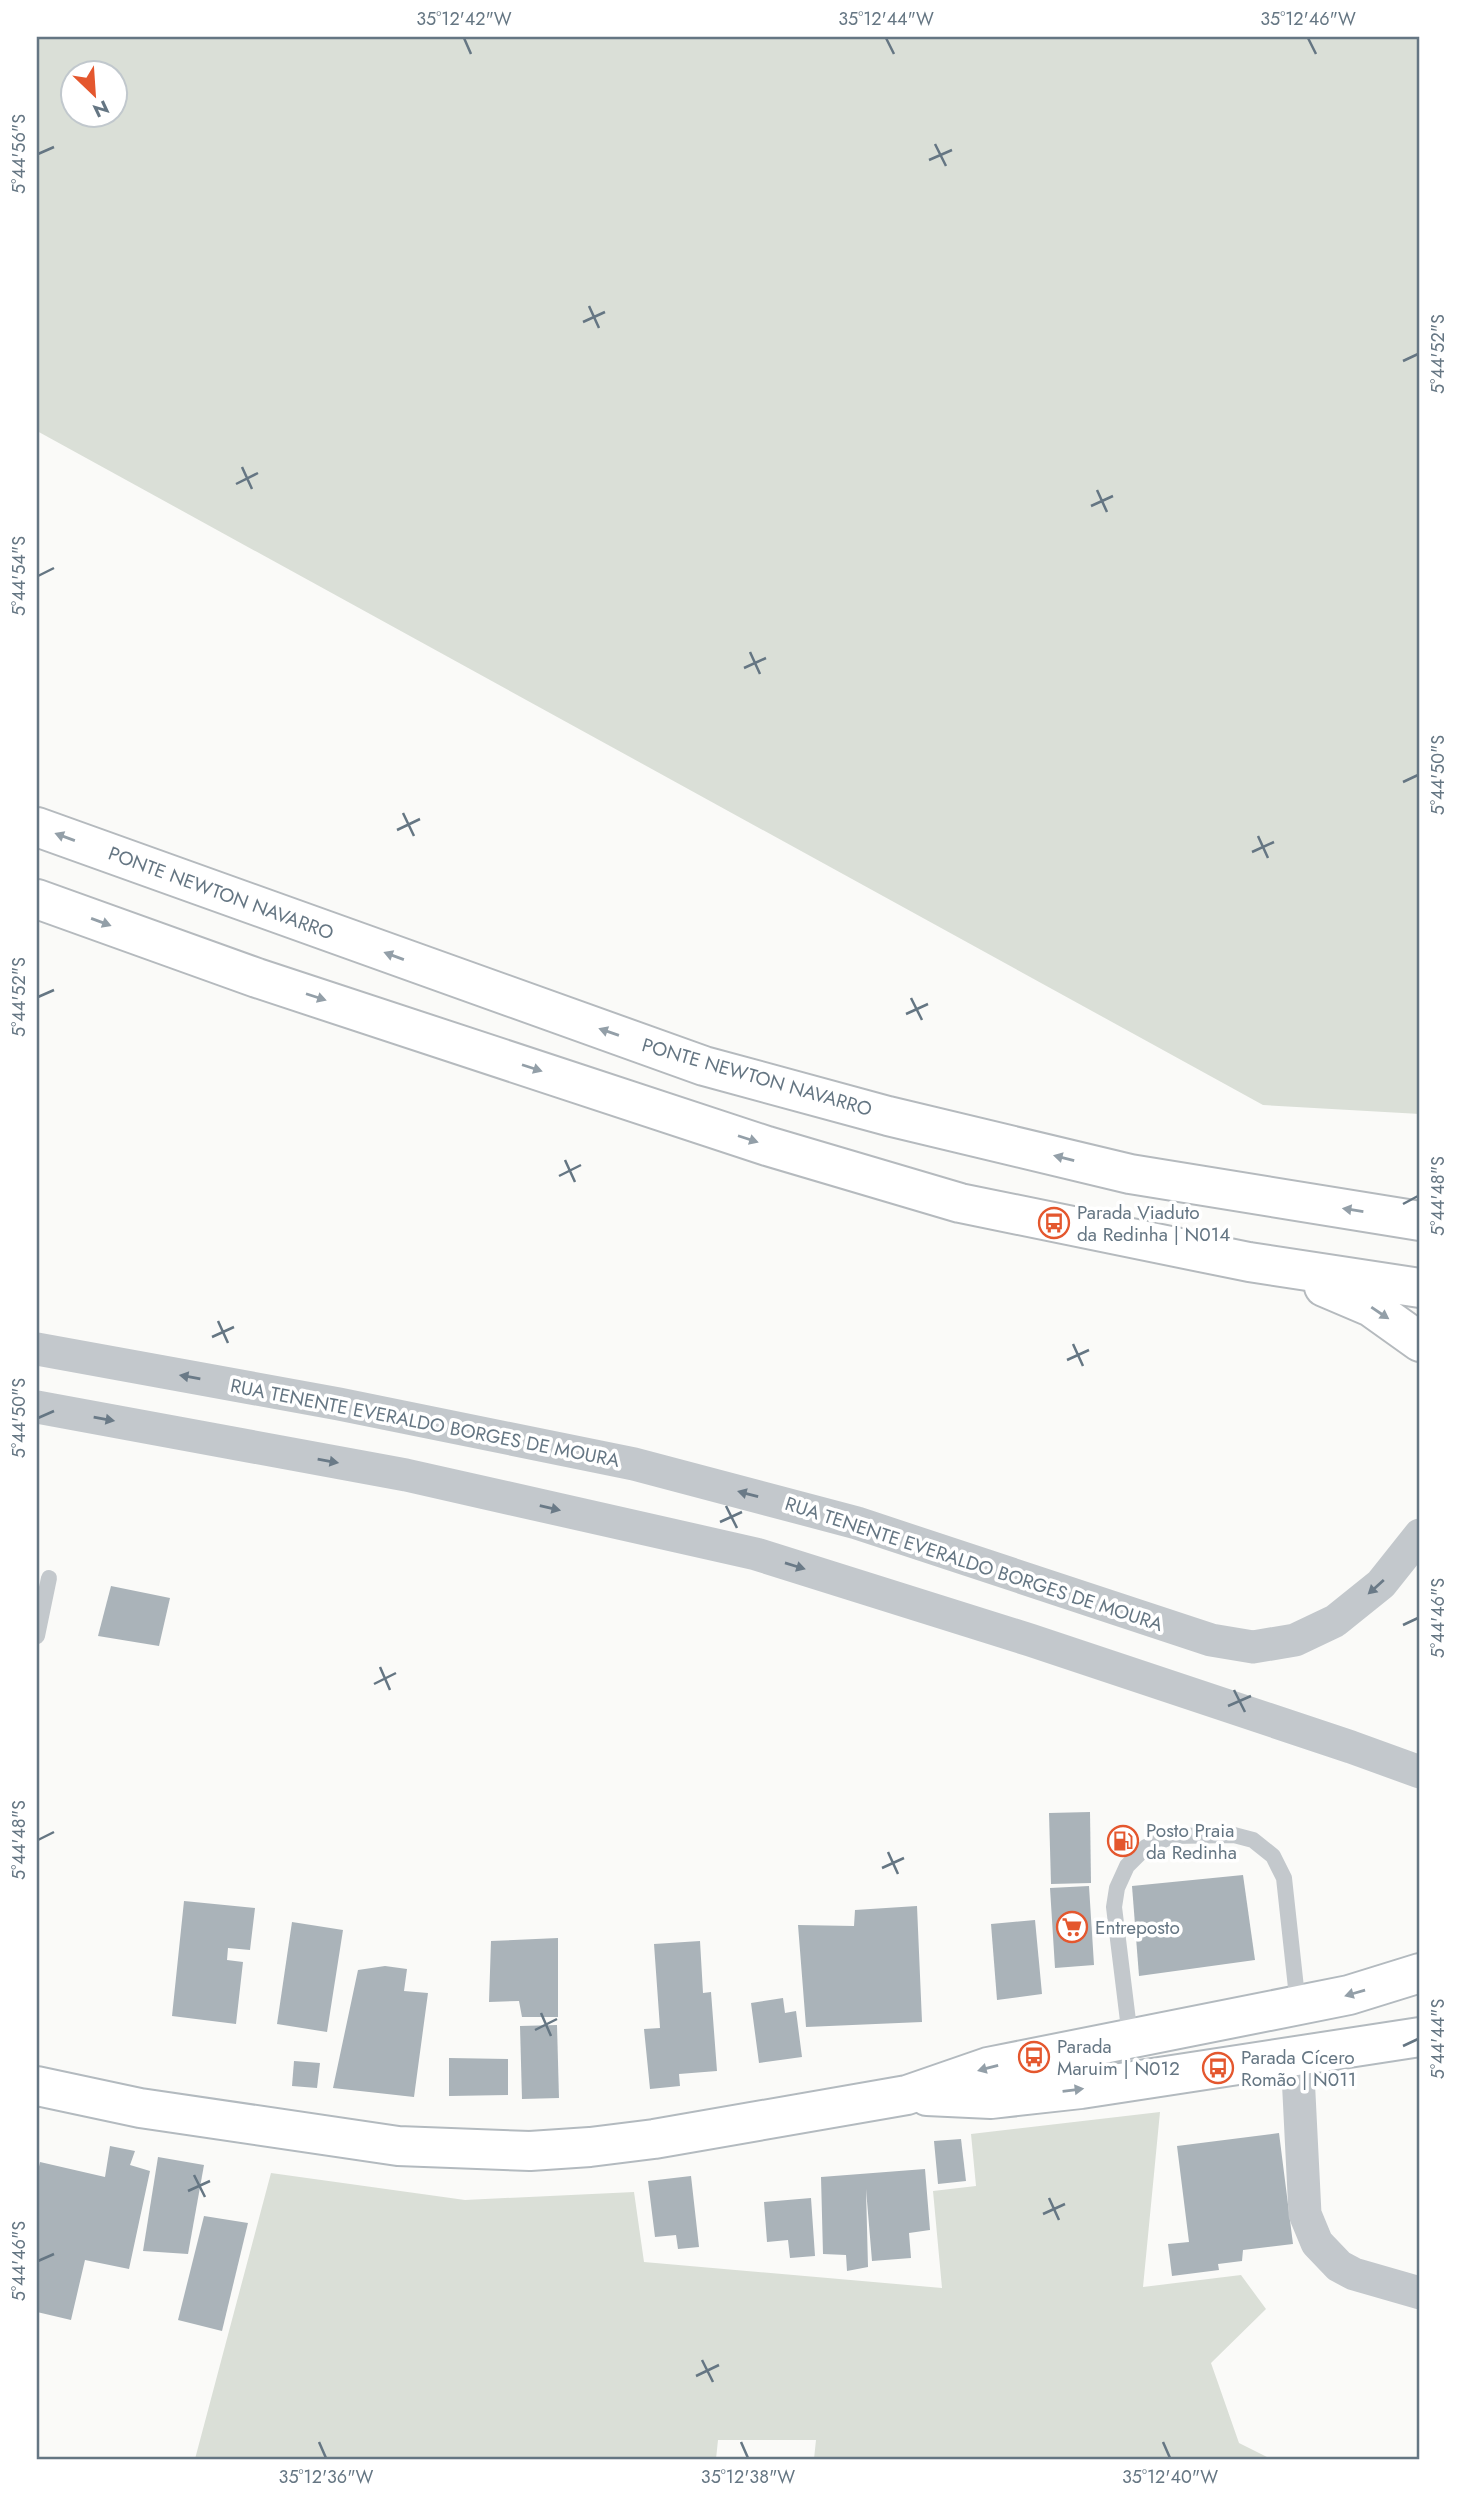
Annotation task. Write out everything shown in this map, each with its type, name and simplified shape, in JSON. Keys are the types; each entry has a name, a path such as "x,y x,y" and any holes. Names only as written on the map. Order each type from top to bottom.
{"main road":[{"name":"PONTE NEWTON NAVARRO","path":"37,827 704,1066 888,1116 1130,1174 1420,1221"},
{"path":"37,899 257,978 780,1149 960,1203 1249,1262 1420,1288"},
{"path":"1249,1262 1371,1307 1420,1342"},
{"path":"37,2086 140,2108 384,2144 481,2151 590,2147 654,2139 908,2095 988,2067 1349,1995 1420,1973"},
{"path":"908,2095 991,2099 1081,2089 1420,2037"}],"street":[{"name":"RUA TENENTE EVERALDO BORGES DE MOURA","path":"37,1349 339,1404 634,1464 857,1523 1211,1640 1253,1647 1295,1640 1335,1621 1381,1584 1420,1535"},
{"path":"37,1407 406,1475 756,1554 1030,1640 1420,1772"},
{"path":"1297,2054 1305,2214 1317,2242 1326,2255 1354,2274 1420,2293"}],"lane":[{"path":"37,1636 49,1578"},
{"path":"1130,2037 1114,1907 1117,1888 1127,1866 1146,1847 1173,1836 1234,1835 1253,1840 1273,1856 1284,1878 1298,2006"}],"shaded area":[{"path":"37,37 1420,37 1420,1114 1263,1105 37,431"},
{"path":"1160,2112 1143,2287 1241,2275 1266,2309 1211,2363 1239,2443 1271,2459 814,2459 816,2440 718,2440 716,2459 195,2459 271,2173 465,2200 634,2192 644,2262 942,2288 933,2191 976,2186 971,2134"}],"building":[{"path":"111,1586 170,1598 159,1646 98,1636"},
{"path":"1090,1812 1091,1883 1051,1884 1049,1813"},
{"path":"1243,1875 1255,1960 1139,1976 1132,1886"},
{"name":"Entreposto","path":"1089,1886 1094,1965 1055,1968 1050,1888"},
{"path":"184,1901 255,1908 250,1950 228,1948 227,1960 243,1962 236,2024 172,2016"},
{"path":"917,1906 922,2022 806,2027 798,1925 854,1926 855,1910"},
{"path":"1035,1920 1042,1994 997,2000 991,1924"},
{"path":"292,1922 343,1930 327,2032 277,2024"},
{"path":"558,1938 558,2017 522,2017 519,2001 489,2002 491,1941"},
{"path":"700,1941 703,1993 711,1992 717,2071 679,2074 680,2086 650,2089 644,2029 660,2028 654,1944"},
{"path":"385,1966 407,1969 404,1991 428,1993 414,2097 333,2088 358,1970"},
{"path":"783,1998 785,2013 796,2011 802,2057 759,2063 751,2003"},
{"path":"557,2025 559,2098 522,2099 520,2026"},
{"path":"449,2058 508,2059 508,2095 449,2096"},
{"path":"294,2061 320,2063 317,2088 292,2086"},
{"path":"1279,2133 1293,2244 1243,2250 1242,2261 1218,2264 1219,2270 1172,2276 1168,2244 1189,2242 1177,2146"},
{"path":"961,2139 966,2181 938,2184 934,2141"},
{"path":"110,2146 135,2151 130,2165 150,2171 129,2269 85,2260 71,2320 37,2312 37,2176 40,2162 105,2177"},
{"path":"158,2157 204,2165 188,2254 143,2251"},
{"path":"925,2169 930,2230 909,2233 911,2258 872,2261 866,2189 868,2267 847,2271 846,2255 823,2254 821,2177"},
{"path":"691,2176 699,2247 678,2249 676,2235 655,2237 648,2181"},
{"path":"811,2198 815,2256 790,2258 788,2240 767,2242 764,2202"},
{"path":"204,2216 248,2223 222,2331 178,2320"}],"place":[{"name":"Parada Viaduto da Redinha | N014","path":"1054,1223"},
{"name":"Posto Praia da Redinha","path":"1123,1841"},
{"name":"Entreposto","path":"1072,1927"},
{"name":"Parada Maruim | N012","path":"1034,2057"},
{"name":"Parada Cícero Romão | N011","path":"1218,2068"}]}
